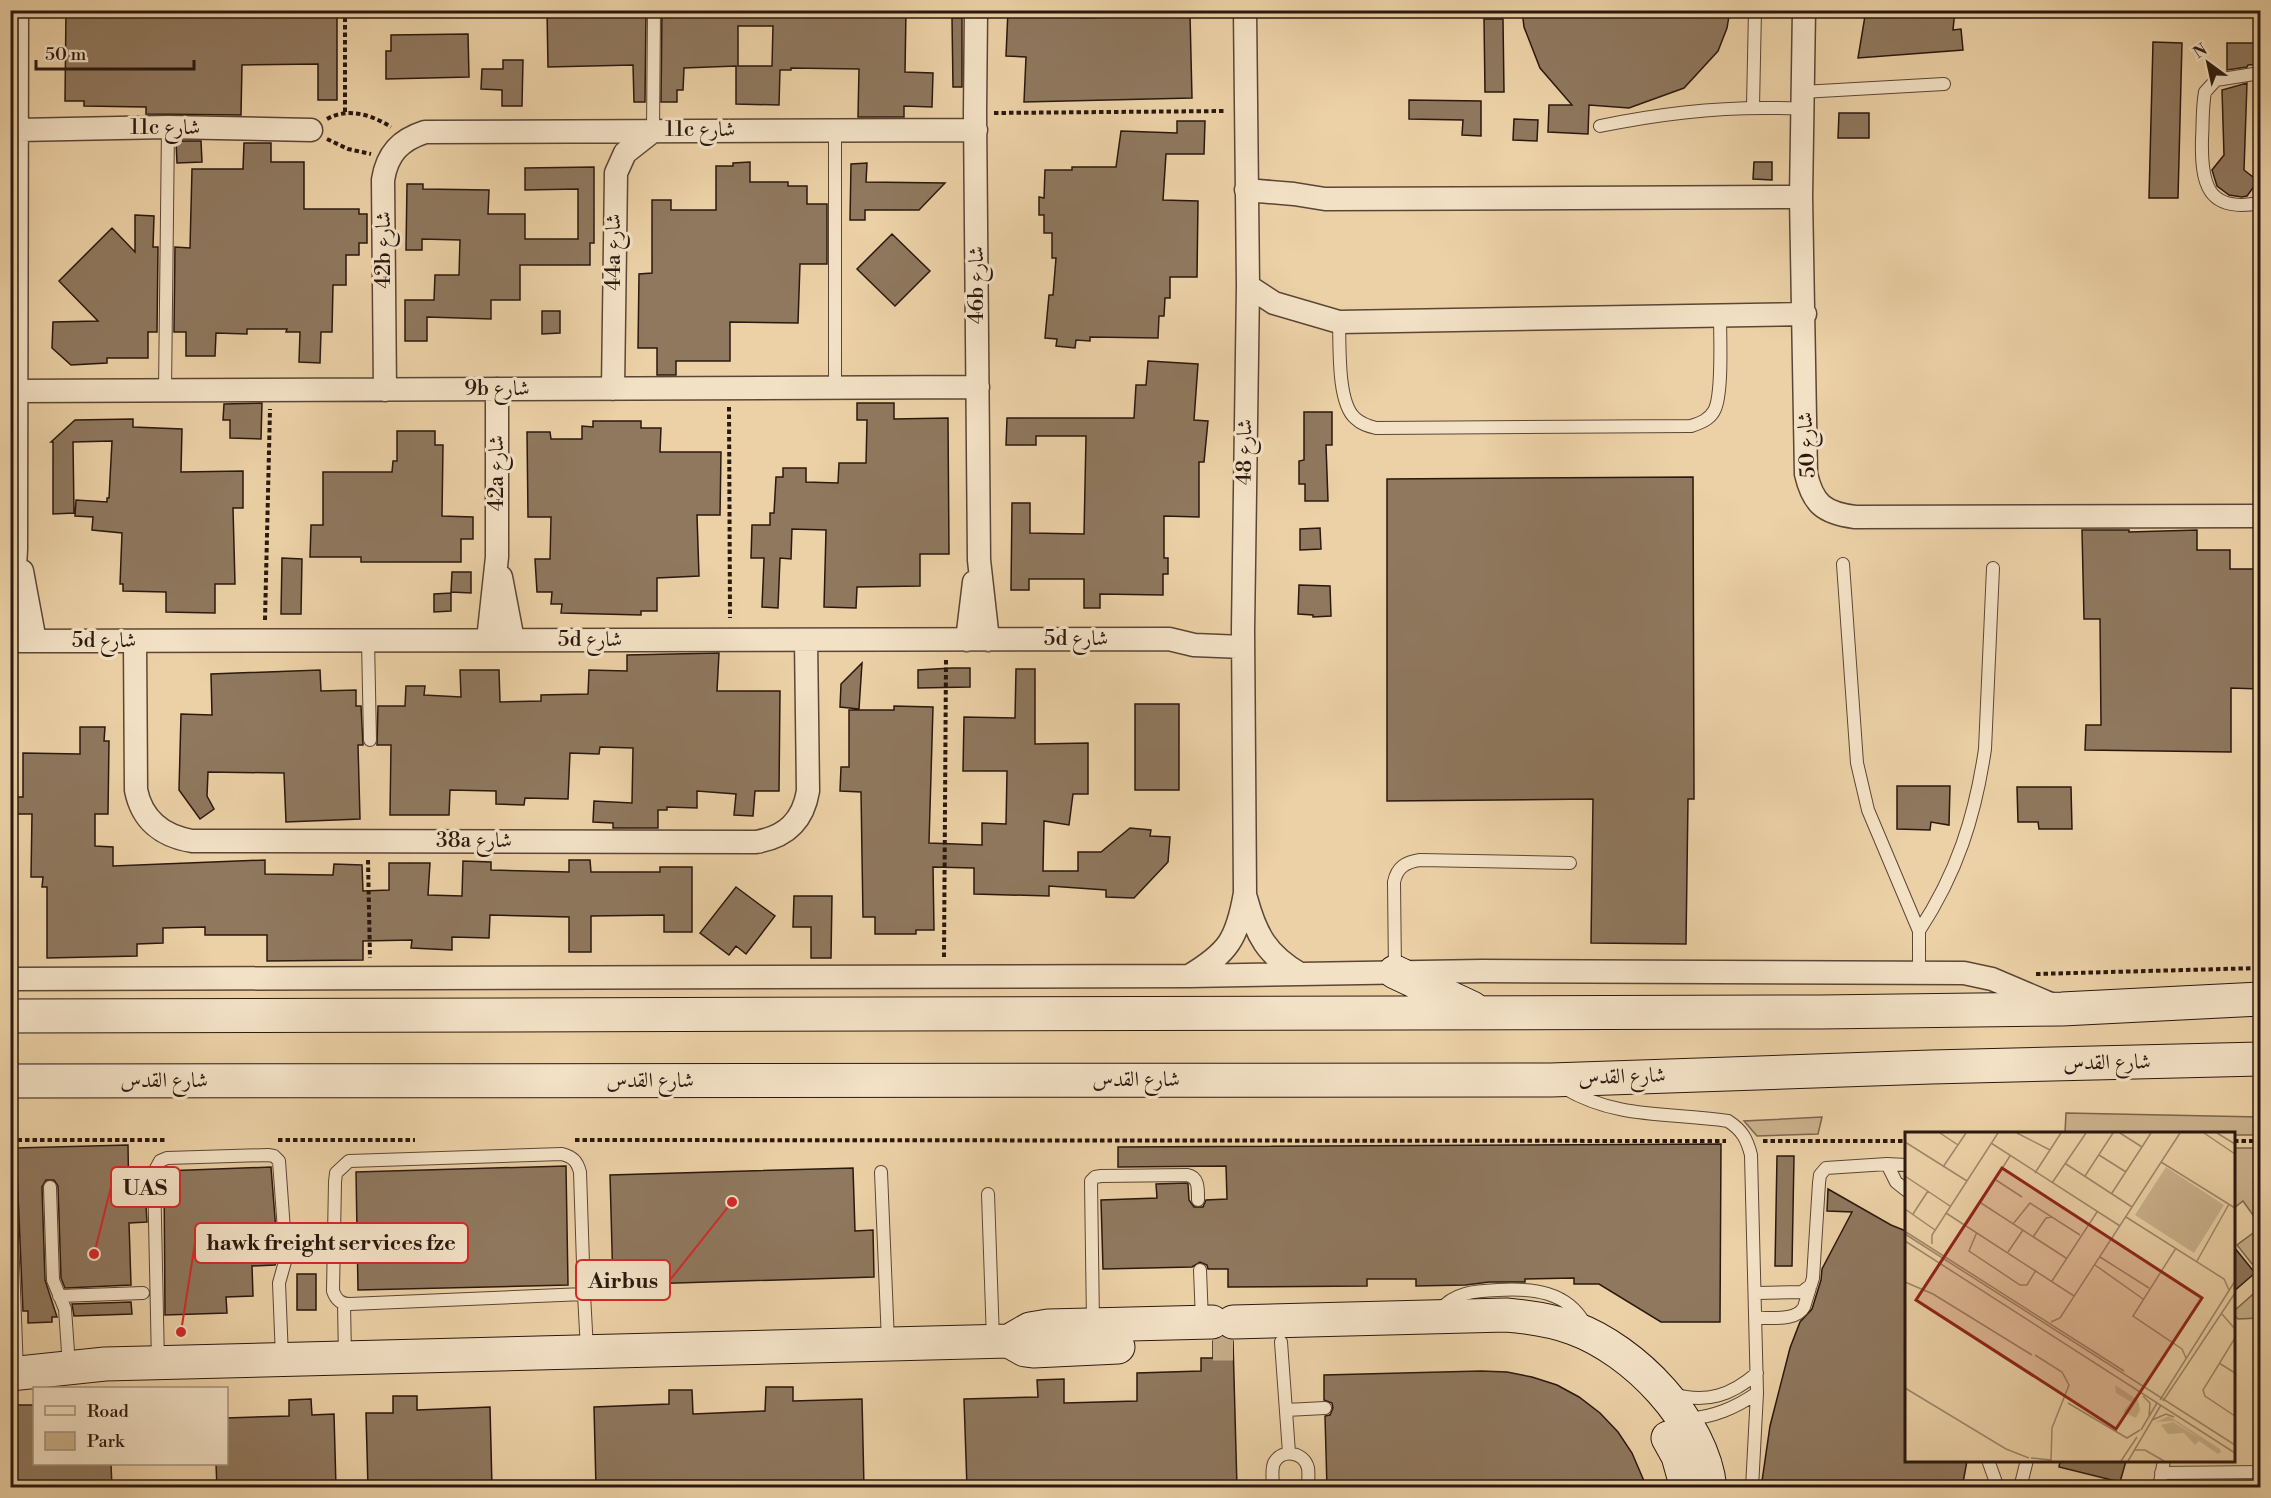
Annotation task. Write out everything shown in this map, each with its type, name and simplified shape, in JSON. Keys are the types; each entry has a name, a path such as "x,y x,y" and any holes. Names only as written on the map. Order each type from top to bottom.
{"main road":[{"path":"1395,972 1479,1012"},
{"path":"10,1016 1820,1012 2062,1009 2260,999"},
{"name":"شارع القدس","path":"10,1081 1551,1080 1919,1067 2260,1059"},
{"path":"1281,1331 1436,1316 1506,1315 1540,1318 1574,1328 1606,1343 1635,1364 1662,1391 1683,1419 1698,1447 1710,1488"},
{"path":"14,1373 69,1366 158,1363 1001,1341 1039,1328 1093,1325 1218,1331 1505,1336 1536,1340 1566,1348 1603,1368 1621,1381 1644,1402 1663,1428 1678,1456 1687,1488"},
{"path":"1001,1341 1025,1350 1042,1351 1097,1347 1218,1331"}],"street":[{"path":"11,641 16,549 19,130 17,10"},
{"name":"46b شارع","path":"967,640 971,599 979,560 976,10"},
{"name":"شارع 48","path":"1189,976 1225,950 1235,934 1245,893 1243,638 1248,286 1245,10"},
{"name":"شارع 50","path":"1804,10 1801,197 1806,474 1810,491 1821,506 1837,515 1855,517 2260,516"},
{"name":"11c شارع","path":"396,149 425,132 835,130 975,121"},
{"name":"11c شارع","path":"19,130 168,127 311,130"},
{"name":"44a شارع","path":"613,389 616,173 626,153 653,131"},
{"name":"42b شارع","path":"385,390 383,180 396,149"},
{"path":"1246,199 1294,205 1325,199 1801,197"},
{"path":"1248,286 1274,303 1339,322 1804,314"},
{"name":"9b شارع","path":"16,391 978,387"},
{"name":"42a شارع","path":"488,640 497,557 497,389"},
{"path":"16,549 35,641"},
{"name":"42a شارع","path":"497,557 513,640"},
{"name":"5d شارع","path":"11,641 1169,639 1194,645 1243,638"},
{"name":"38a شارع","path":"135,641 136,790 144,814 151,823 170,836 192,841 756,842 782,835 801,816 806,805 808,791 806,640"},
{"name":"شارع 48","path":"1245,893 1257,933 1282,964 1300,974"},
{"path":"10,979 1189,976 1395,972 1919,973 1978,975 2062,1009"}],"lane":[{"path":"653,131 654,10"},
{"path":"1753,106 1755,10"},
{"path":"2260,73 2216,80 2205,92 2202,169 2205,182 2213,194 2224,203 2238,206 2260,203"},
{"path":"1600,126 1657,115 1944,84"},
{"path":"165,391 168,127"},
{"path":"835,130 835,388"},
{"path":"1339,322 1342,382 1347,406 1353,417 1363,425 1376,428 1691,426 1709,418 1715,410 1718,390 1720,316"},
{"path":"1843,564 1857,763 1862,788 1877,835 1910,904 1919,931 1919,973"},
{"path":"1919,931 1938,901 1958,861 1981,776 1985,749 1993,568"},
{"path":"368,640 370,740"},
{"path":"1395,972 1394,882 1395,875 1401,867 1420,860 1570,863"},
{"path":"1551,1080 1578,1096 1605,1107 1635,1113 1728,1121 1740,1129 1748,1141 1752,1155 1757,1373 1752,1488"},
{"path":"584,1294 344,1304 339,1302 333,1291 336,1173 349,1161 358,1160 562,1154 571,1156 578,1163 580,1172 587,1352"},
{"path":"158,1363 154,1172 156,1166 159,1161 167,1158 268,1155 274,1156 281,1167 286,1258 279,1282 282,1360"},
{"path":"1887,1164 1896,1182 1905,1189"},
{"path":"1756,1318 1793,1316 1799,1314 1804,1307 1811,1285 1820,1175 1826,1168 1905,1165"},
{"path":"881,1172 888,1344"},
{"path":"1093,1325 1091,1181 1101,1176 1193,1176 1196,1181 1198,1200"},
{"path":"10,1182 14,1373"},
{"path":"50,1186 53,1280 65,1309 69,1366"},
{"path":"988,1194 1001,1341"},
{"path":"1200,1270 1218,1331"},
{"path":"1756,1293 1802,1292 1811,1285"},
{"path":"59,1296 143,1293"},
{"path":"344,1304 345,1358"},
{"path":"1281,1331 1289,1453"},
{"path":"1662,1391 1685,1398 1705,1399 1724,1395 1741,1387 1757,1373"},
{"path":"1683,1419 1703,1418 1722,1413 1757,1393"},
{"path":"1286,1410 1324,1408"},
{"path":"1273,1488 1275,1462 1281,1456 1289,1453 1305,1460 1308,1468 1308,1488"},
{"path":"1989,1462 1997,1484 2020,1485 2027,1462"},
{"path":"2159,1488 2164,1462"},
{"path":"2161,1473 2260,1472"}],"path":[{"path":"345,10 345,113"},
{"path":"975,121 1247,111"},
{"path":"345,113 377,118 392,128 396,149 348,149 311,130 332,116 345,113"},
{"path":"729,388 731,640"},
{"path":"265,641 270,390"},
{"path":"944,976 967,640"},
{"path":"367,841 370,979"},
{"path":"2025,974 2260,968"},
{"path":"10,1140 166,1140"},
{"path":"274,1140 418,1140"},
{"path":"574,1140 1905,1141"},
{"path":"2235,1142 2260,1142"}],"green space":[{"path":"2066,1113 2260,1117 2260,1135 2235,1135 2235,1132 2065,1132"},
{"path":"1822,1117 1818,1134 1757,1136 1744,1121"},
{"path":"2235,1148 2260,1148 2260,1225 2243,1201 2235,1207"},
{"path":"2260,1228 2260,1274 2237,1245"},
{"path":"2260,1288 2260,1318 2238,1319 2235,1316 2235,1310"}],"building":[{"path":"66,10 243,10 243,15 316,15 316,10 337,10 337,100 318,100 318,64 242,65 241,115 146,114 146,107 84,106 84,101 65,101"},
{"path":"547,10 646,10 645,102 634,102 633,65 548,67"},
{"path":"662,10 906,10 905,72 933,73 932,107 904,106 904,117 858,117 859,69 791,68 791,70 780,70 779,105 736,104 736,66 684,68 683,90 677,90 677,102 661,102","holes":["738,26 773,26 772,66 738,66"]},
{"path":"1008,10 1048,11 1048,14 1081,15 1081,18 1190,15 1192,98 1024,102 1026,57 1006,56"},
{"path":"1522,10 1730,10 1727,28 1718,51 1684,88 1629,108 1589,105 1588,134 1548,132 1549,105 1572,105 1540,68 1524,27"},
{"path":"1866,10 1955,10 1953,30 1961,29 1963,50 1858,58"},
{"path":"952,18 962,18 962,87 953,87"},
{"path":"1484,19 1503,19 1504,92 1485,92"},
{"path":"468,34 469,77 386,79 386,51 391,51 391,35"},
{"path":"2153,42 2182,43 2178,198 2149,198"},
{"path":"2227,43 2260,43 2260,64 2227,70"},
{"path":"503,60 523,60 522,106 502,106 502,90 481,89 482,69 503,69"},
{"path":"2247,83 2244,170 2258,181 2247,196 2242,197 2229,195 2217,186 2212,170 2224,155 2222,90"},
{"path":"1409,100 1481,101 1481,136 1462,135 1463,120 1409,119"},
{"path":"1839,113 1869,113 1869,138 1838,138"},
{"path":"1514,119 1538,120 1537,141 1513,140"},
{"path":"1177,121 1205,121 1204,154 1166,154 1163,200 1198,201 1197,277 1170,277 1170,298 1165,298 1164,316 1159,316 1158,338 1090,337 1090,341 1076,340 1075,348 1056,346 1057,339 1045,338 1049,295 1053,295 1056,258 1052,258 1052,233 1044,233 1044,215 1039,215 1039,197 1044,198 1045,170 1072,170 1072,167 1116,167 1121,131 1177,133"},
{"path":"176,141 201,141 202,162 177,163"},
{"path":"244,143 271,143 271,162 304,162 304,209 359,209 359,214 367,214 367,243 359,243 359,255 346,255 346,285 333,285 332,332 321,332 320,363 299,362 300,332 286,332 287,329 247,329 247,334 216,333 215,356 186,356 186,332 174,332 175,247 190,248 192,169 243,169"},
{"path":"750,162 750,182 788,182 788,186 807,186 807,204 827,204 827,264 800,264 798,323 730,322 730,361 676,361 676,375 657,375 657,348 638,348 639,274 652,273 652,200 671,200 671,210 716,210 716,166 733,166 733,163"},
{"path":"1754,162 1772,162 1772,180 1753,179"},
{"path":"867,163 866,182 945,183 919,210 865,210 865,220 850,220 851,164"},
{"path":"594,167 594,243 590,243 590,265 520,265 520,300 491,300 491,319 427,317 427,341 405,341 405,300 434,300 435,275 459,275 460,240 422,239 422,250 406,250 407,184 423,184 423,189 489,190 488,214 525,214 525,239 578,239 578,189 525,190 525,168"},
{"path":"135,215 154,216 153,247 158,247 157,332 148,332 148,358 107,358 107,363 71,365 52,348 53,322 98,321 59,281 112,228 135,252"},
{"path":"892,234 930,271 895,306 857,269"},
{"path":"542,311 560,311 560,333 542,334"},
{"path":"1148,361 1198,364 1194,420 1208,421 1204,462 1199,462 1199,517 1164,516 1164,558 1168,558 1168,574 1163,574 1163,595 1100,594 1100,608 1084,608 1084,579 1029,579 1029,590 1011,590 1012,503 1030,503 1030,533 1084,534 1086,436 1036,436 1036,445 1006,445 1007,418 1134,418 1136,385 1146,385"},
{"path":"262,403 261,439 230,438 230,420 223,420 224,404"},
{"path":"857,403 894,403 894,419 948,418 949,554 920,554 920,586 857,587 856,608 824,607 826,530 792,529 791,559 780,558 778,608 762,607 764,558 751,558 752,525 770,525 770,513 774,513 776,477 783,477 783,468 806,468 806,482 838,483 839,463 866,463 867,420 857,420"},
{"path":"1304,412 1332,412 1332,445 1326,445 1328,501 1305,501 1305,484 1299,484 1299,461 1304,460"},
{"path":"133,419 133,427 182,429 181,472 243,471 243,508 233,508 235,584 215,584 215,613 166,612 166,592 123,591 123,584 120,584 122,533 92,530 93,517 75,516 76,500 107,502 109,498 112,441 73,442 74,513 53,514 53,442 51,442 75,420"},
{"path":"593,421 641,421 641,428 661,428 660,452 721,452 720,515 697,515 699,576 657,578 657,611 641,611 641,615 561,613 562,604 551,604 552,592 537,592 535,559 550,559 551,517 528,517 527,432 550,432 551,439 582,439 582,426 593,427"},
{"path":"397,431 435,431 435,445 443,445 442,516 473,517 473,539 461,539 461,562 361,562 361,557 310,557 311,525 323,525 323,472 392,472 393,461 397,461"},
{"path":"1693,477 1694,799 1688,799 1686,944 1591,943 1593,799 1387,801 1387,479"},
{"path":"1320,528 1321,549 1300,550 1300,529"},
{"path":"2082,530 2129,530 2129,532 2197,530 2197,550 2230,550 2230,569 2259,569 2260,689 2231,688 2231,752 2085,750 2086,725 2101,725 2100,619 2084,619"},
{"path":"282,558 302,559 301,614 281,614"},
{"path":"452,572 471,572 471,593 451,592"},
{"path":"1299,585 1330,586 1331,616 1313,617 1313,615 1298,614"},
{"path":"451,593 451,611 434,612 434,594"},
{"path":"719,653 717,691 780,691 779,791 755,791 753,816 734,815 736,794 697,791 697,808 667,807 667,810 658,810 658,828 613,828 613,823 593,822 594,801 632,803 633,748 600,747 599,754 570,753 568,799 525,798 524,805 496,804 496,791 450,790 449,815 390,815 391,745 377,745 378,706 405,706 406,686 425,686 424,695 461,697 460,670 499,670 500,702 541,701 541,695 588,694 589,670 627,671 627,655"},
{"path":"862,663 859,709 840,707 841,684"},
{"path":"970,668 970,687 918,688 918,670"},
{"path":"1016,669 1035,669 1035,744 1088,743 1088,794 1073,794 1069,825 1044,821 1043,871 1078,871 1078,852 1101,852 1130,828 1151,830 1150,836 1170,837 1168,862 1134,898 1106,897 1106,890 1049,886 1049,896 974,894 974,868 933,867 934,930 916,930 916,934 875,934 875,917 863,917 861,792 840,791 841,767 849,767 849,710 894,710 894,706 933,707 929,843 982,845 982,823 1006,824 1007,771 963,771 964,717 1015,718"},
{"path":"320,670 321,691 356,690 356,706 361,706 363,745 358,745 360,819 286,822 284,773 208,772 207,796 214,809 200,819 179,790 181,714 212,715 211,674"},
{"path":"1135,704 1179,704 1179,790 1135,790"},
{"path":"80,727 105,727 104,741 109,741 108,814 95,814 95,846 113,847 113,866 265,860 265,874 333,875 334,864 362,865 363,891 389,890 389,863 430,863 428,895 462,896 463,861 491,862 491,870 569,872 569,860 590,860 591,872 660,872 660,867 692,867 692,932 664,932 664,915 591,916 591,952 569,952 569,917 490,915 489,938 452,937 452,950 411,948 412,940 363,941 363,960 267,961 267,935 205,935 205,927 163,928 163,943 137,944 137,956 47,958 47,887 42,887 43,877 31,877 32,814 12,814 13,797 23,797 23,753 80,754"},
{"path":"1897,786 1950,786 1949,825 1931,822 1930,830 1897,829"},
{"path":"2017,787 2071,787 2072,829 2039,829 2038,822 2018,822"},
{"path":"736,887 775,916 746,954 736,946 729,955 700,933"},
{"path":"794,896 832,896 831,958 811,958 811,927 793,927"},
{"path":"1721,1144 1720,1322 1661,1322 1599,1284 1574,1284 1574,1278 1416,1286 1416,1279 1367,1279 1367,1286 1228,1287 1228,1269 1208,1269 1207,1265 1200,1262 1192,1267 1103,1269 1101,1200 1157,1198 1156,1184 1186,1183 1189,1200 1194,1207 1203,1207 1206,1200 1227,1199 1226,1166 1118,1167 1118,1147"},
{"path":"128,1145 129,1206 146,1206 147,1222 129,1223 131,1285 65,1288 61,1278 58,1186 54,1180 46,1180 42,1187 45,1280 57,1317 52,1317 52,1322 28,1323 28,1311 23,1311 16,1148"},
{"path":"1777,1156 1794,1156 1792,1266 1775,1266"},
{"path":"566,1166 568,1285 358,1290 356,1172"},
{"path":"271,1167 278,1257 275,1265 252,1266 253,1296 226,1297 227,1313 165,1315 164,1171"},
{"path":"853,1168 855,1231 873,1230 874,1277 613,1285 610,1175"},
{"path":"1828,1189 1905,1231 1905,1462 1967,1462 1962,1488 1761,1488 1770,1426 1790,1348 1800,1322 1812,1309 1822,1269 1852,1212 1827,1211"},
{"path":"2235,1248 2255,1273 2235,1290"},
{"path":"297,1274 316,1274 316,1310 297,1310"},
{"path":"131,1302 132,1314 74,1316 72,1304"},
{"path":"1223,1337 1233,1341 1237,1488 967,1488 964,1399 1038,1397 1037,1380 1064,1379 1064,1403 1137,1401 1137,1373 1201,1371 1201,1358 1213,1358 1213,1341"},
{"path":"1507,1372 1532,1377 1557,1385 1579,1397 1600,1413 1618,1432 1632,1453 1647,1488 1327,1488 1325,1416 1330,1415 1333,1408 1332,1403 1324,1400 1324,1375"},
{"path":"766,1387 793,1387 793,1401 862,1399 864,1488 596,1488 594,1407 669,1404 669,1390 692,1390 693,1414 765,1411"},
{"path":"393,1396 417,1396 417,1410 490,1407 492,1488 368,1488 366,1413 393,1413"},
{"path":"311,1399 312,1415 334,1414 336,1488 217,1488 216,1465 228,1465 228,1418 289,1416 289,1400"},
{"path":"14,1405 33,1405 33,1465 111,1465 112,1488 15,1488"},
{"path":"2060,1462 2126,1462 2120,1482 2059,1467"}],"tunnel":[{"path":"1213,1344 1233,1344"}],"place":[{"name":"Airbus","path":"732,1202"},
{"name":"UAS","path":"94,1254"},
{"name":"hawk freight services fze","path":"181,1332"}]}
